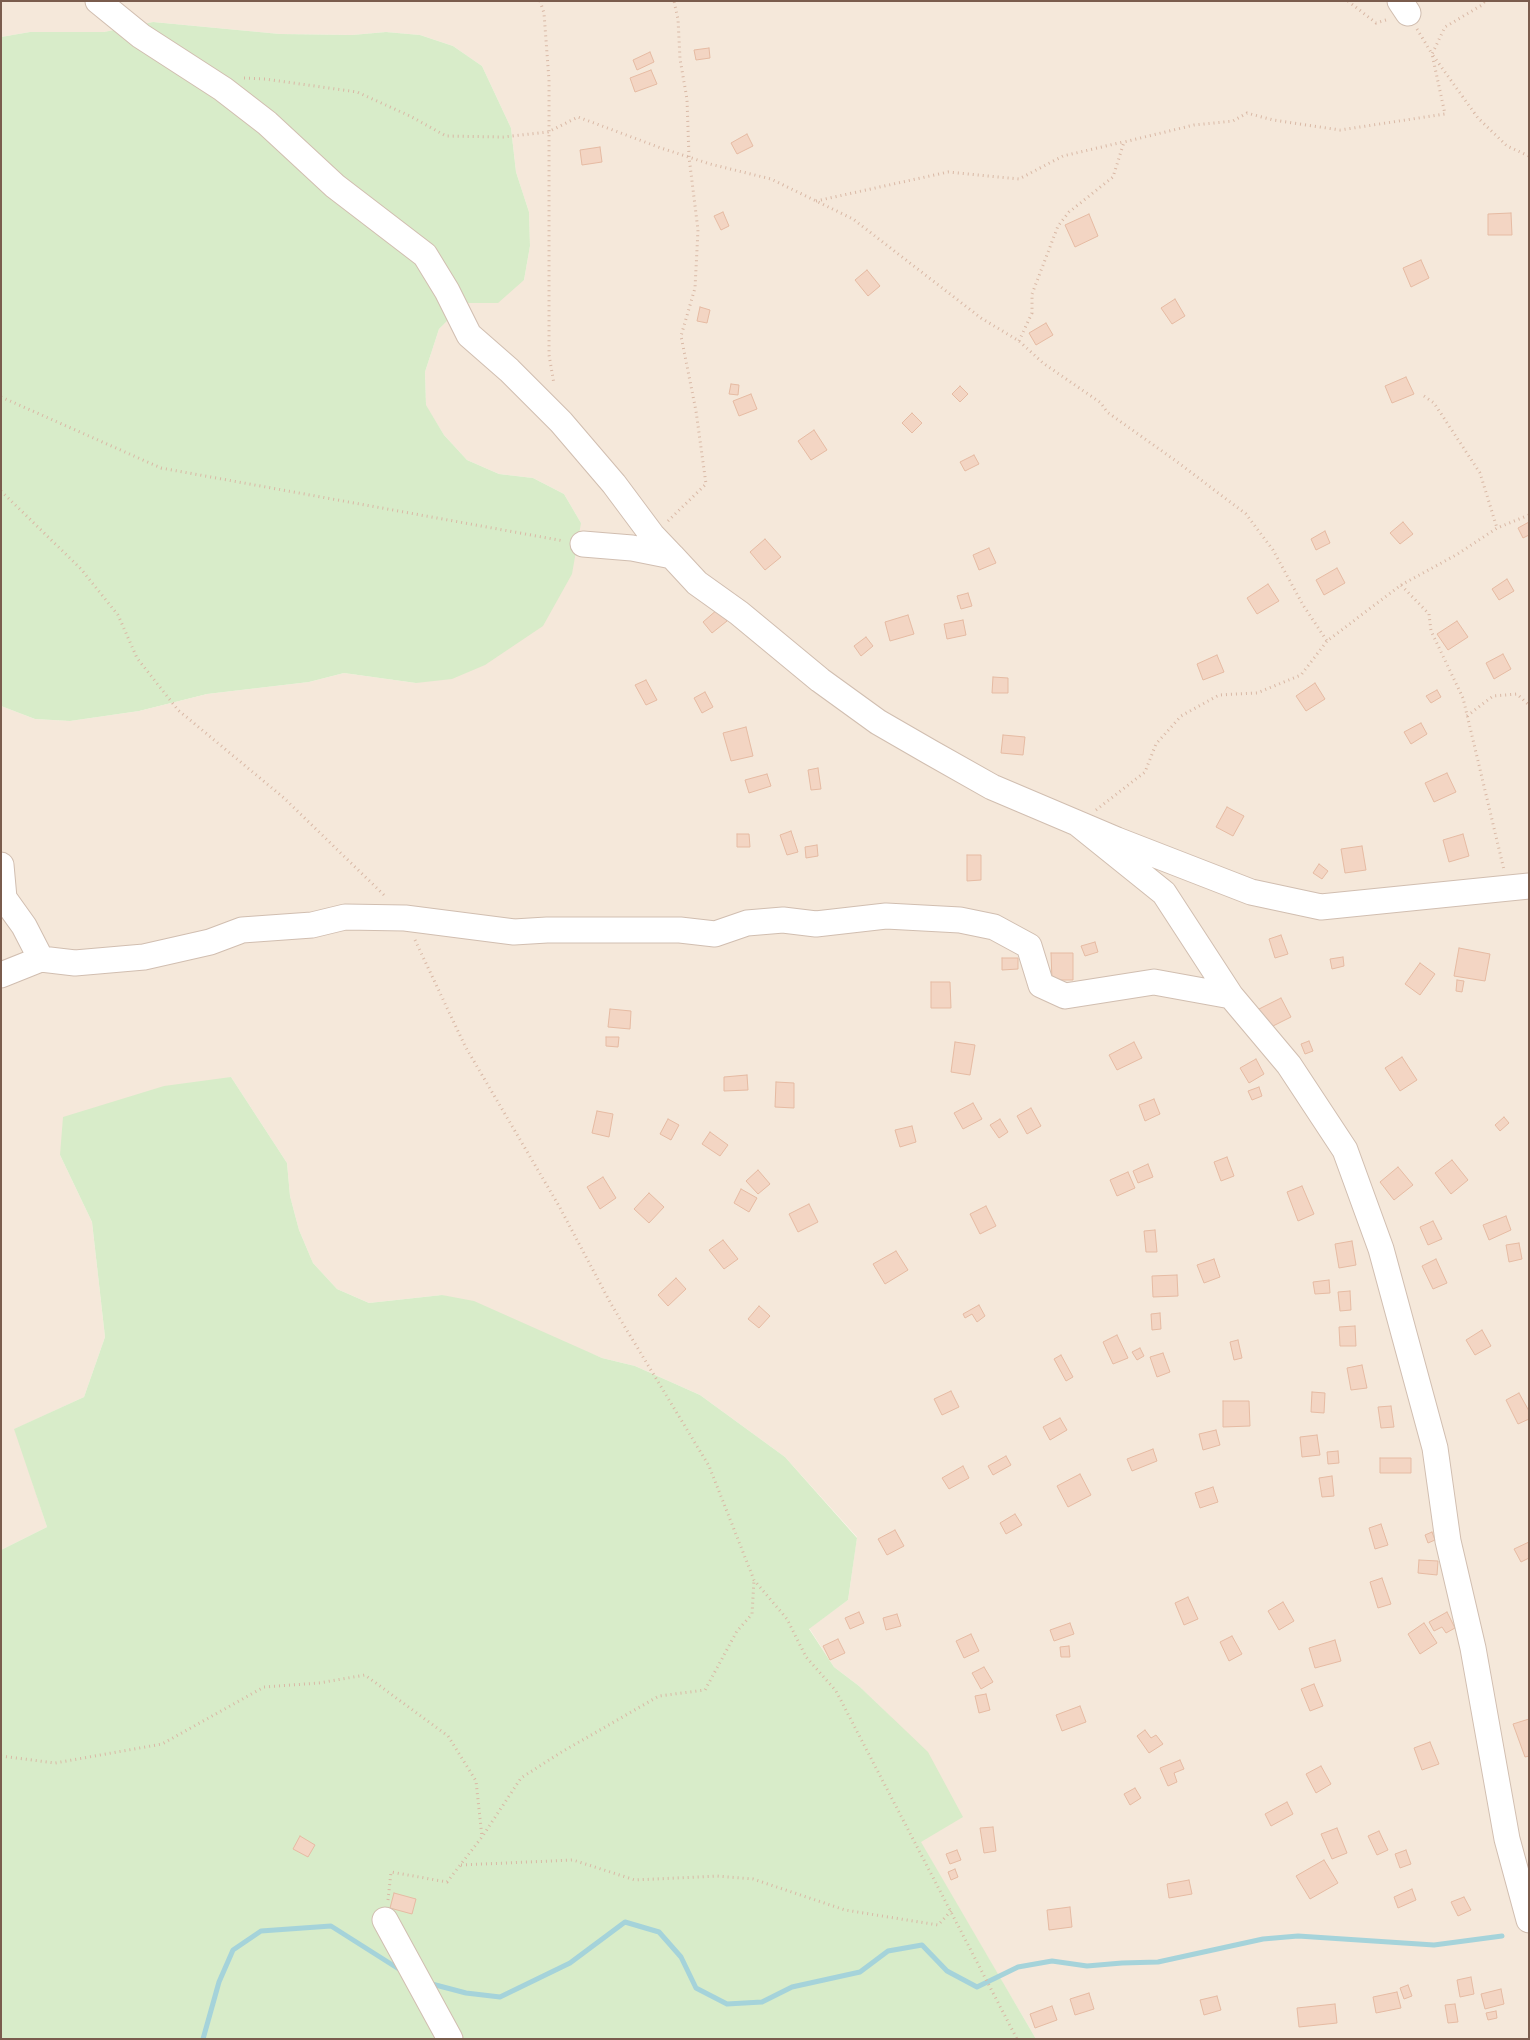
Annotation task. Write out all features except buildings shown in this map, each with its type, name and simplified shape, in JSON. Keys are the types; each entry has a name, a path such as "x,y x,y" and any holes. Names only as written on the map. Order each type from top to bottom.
{"street":[{"path":"98,1 141,36 212,82 267,124 335,186 425,255 448,291 469,335 516,376 561,422 614,484 652,535 697,583 740,614 820,680 878,722 992,787 1251,892 1321,907 1519,886"},
{"path":"583,544 632,548 672,556"},
{"path":"1077,823 1164,893 1231,996 1289,1066 1345,1150 1381,1250 1435,1448 1448,1541 1473,1648 1507,1839 1529,1920"},
{"path":"1,865 4,898 24,926 41,960"},
{"path":"1,975 41,960 75,963 144,957 210,942 242,930 312,925 346,918 405,918 514,932 547,930 680,930 715,934 748,923 783,920 816,924 886,916 960,920 994,927 1029,946 1041,985 1065,996 1154,982 1231,996"},
{"path":"385,1920 450,2039"}],"path":[{"path":"540,1 544,13 548,80 549,354 561,422"},
{"path":"652,535 706,484 696,411 681,336 695,288 698,230 689,157 687,99 680,59 678,19 674,1"},
{"path":"816,201 948,172 1019,180 1063,156 1194,125 1232,121 1247,113 1273,120 1340,130 1445,114 1432,54 1478,118 1507,146 1529,156"},
{"path":"212,82 225,78 265,79 357,92 410,116 446,136 503,137 548,132 578,117 689,157 771,179 816,201 853,220 981,318 1019,341 1043,363 1101,403 1107,412 1246,514 1273,550 1303,605 1327,641"},
{"path":"1019,341 1032,313 1032,294 1058,226 1069,212 1113,177 1124,142"},
{"path":"1424,396 1434,403 1480,473 1497,528"},
{"path":"1,397 161,468 583,544"},
{"path":"1,491 81,569 118,615 137,658 178,710 284,798 361,872 405,918 465,1046 559,1206 611,1304 709,1466 754,1580 787,1619 806,1657 836,1691 863,1746 888,1787 952,1910 1017,2039"},
{"path":"1077,823 1145,772 1156,744 1181,716 1219,695 1257,693 1301,675 1327,641 1401,585 1456,555 1497,528 1529,515"},
{"path":"1401,585 1429,614 1430,631 1463,698 1519,886"},
{"path":"1467,716 1493,696 1517,694 1529,705"},
{"path":"385,1920 391,1872 447,1882 482,1837 521,1778 659,1696 704,1690 737,1632 752,1614 754,1580"},
{"path":"1,1756 55,1762 162,1744 264,1687 319,1683 364,1675 448,1736 476,1780 482,1837"},
{"path":"461,1865 572,1860 635,1880 717,1876 753,1879 845,1910 938,1925 952,1910"}],"shaded area":[{"path":"1,1 1529,1 1529,2039 1036,2039 920,1842 891,1717 859,1686 834,1667 809,1628 848,1600 857,1537 785,1457 700,1395 635,1366 602,1358 442,1295 369,1303 337,1289 313,1263 299,1230 290,1196 287,1163 231,1077 60,1155 92,1222 105,1337 84,1397 15,1429 47,1527 1,1550 1,706 35,719 70,721 139,711 207,694 309,682 344,673 416,683 581,523 564,494 533,478 499,474 467,460 444,435 426,406 425,372 439,329 465,302 524,280 530,246 529,212 516,172 511,128 482,66 453,46 420,35 386,32 352,35 280,34 153,22 104,32 30,32 1,37"}],"green space":[{"path":"153,22 280,34 352,35 386,32 420,35 453,46 482,66 511,128 516,172 529,212 530,246 524,280 498,303 465,303 439,329 425,372 426,405 444,435 467,460 499,474 533,478 564,494 581,523 572,574 543,626 485,665 452,679 416,683 344,673 309,682 207,694 139,711 70,721 35,719 1,706 1,37 30,32 104,32"},
{"path":"231,1077 287,1163 290,1196 299,1230 313,1263 337,1289 369,1303 442,1295 474,1301 602,1358 635,1366 700,1395 785,1457 857,1538 848,1600 809,1629 834,1667 859,1686 928,1752 963,1817 921,1842 1036,2039 1,2039 1,1550 47,1527 14,1429 84,1397 105,1337 92,1222 60,1155 63,1117 164,1086"}],"waterway":[{"path":"428,1983 466,1993 500,1997 570,1963 625,1922 659,1932 681,1957 696,1988 727,2004 762,2002 792,1987 860,1972 888,1951 922,1945 947,1971 977,1987 1018,1967 1052,1961 1087,1966 1158,1962 1263,1939 1298,1936 1434,1945 1502,1936"},
{"path":"203,2039 219,1982 233,1950 261,1931 331,1926 402,1971"}]}
